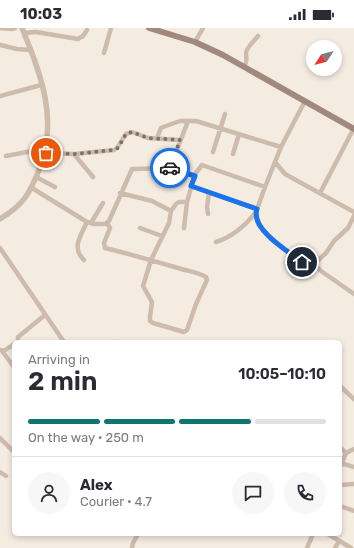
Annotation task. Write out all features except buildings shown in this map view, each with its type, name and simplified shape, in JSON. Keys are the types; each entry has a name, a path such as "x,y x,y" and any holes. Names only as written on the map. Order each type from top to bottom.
{"main road":[{"path":"149,28 195,42 244,67 354,129"}],"street":[{"path":"0,28 15,28"},
{"path":"104,53 111,28"},
{"path":"195,42 202,28"},
{"path":"0,219 15,210 25,199 32,188 46,153 47,146 48,114 41,85 23,31 78,39 83,36 87,30"},
{"path":"244,67 248,60 247,50 258,36"},
{"path":"0,45 30,50"},
{"path":"0,96 41,85"},
{"path":"305,101 281,147 265,187 257,211 258,224 271,239 306,265 314,264 326,253 334,241 348,228 354,216"},
{"path":"212,152 226,114"},
{"path":"157,138 161,128 163,127 180,121 196,121 281,147"},
{"path":"170,168 188,121"},
{"path":"320,193 354,129"},
{"path":"46,153 74,154 114,150 118,148 126,134 132,132 148,138 180,140"},
{"path":"233,154 239,134"},
{"path":"6,156 37,150 47,146"},
{"path":"74,154 93,177"},
{"path":"275,162 285,174 354,212"},
{"path":"184,228 187,202 191,186 195,176 204,164 265,187"},
{"path":"32,188 89,223 102,225 107,223 132,169 170,168 195,176"},
{"path":"36,177 55,187"},
{"path":"191,186 257,211"},
{"path":"120,193 152,201 171,211"},
{"path":"208,214 207,206 209,193"},
{"path":"107,223 110,228 104,243 104,247 151,260 206,277 207,280 185,331 181,332 150,321 153,304 143,289 142,284 151,260 169,223 171,211 176,204 187,202"},
{"path":"84,260 79,253 78,241 103,203"},
{"path":"216,242 223,240 242,228 257,211"},
{"path":"140,228 162,236"},
{"path":"0,248 62,340"},
{"path":"314,264 321,271 354,294"},
{"path":"17,340 18,337 45,316"},
{"path":"1,350 7,350 12,346"},
{"path":"1,350 12,364"},
{"path":"342,388 354,399"},
{"path":"1,441 12,450"},
{"path":"342,449 346,453"},
{"path":"342,463 346,453 354,449"},
{"path":"342,465 354,468"},
{"path":"0,472 6,476"},
{"path":"342,485 354,484"},
{"path":"342,507 354,511"},
{"path":"132,548 137,536"},
{"path":"307,548 313,536"},
{"path":"331,536 351,548"},
{"path":"335,548 339,541"}],"way so far":[{"path":"46,153 75,154 114,150 118,148 123,137 132,132 148,138 180,140 170,168"}],"route":[{"path":"170,168 195,176 191,186 257,209 256,218 258,224 271,239 302,262"}]}
